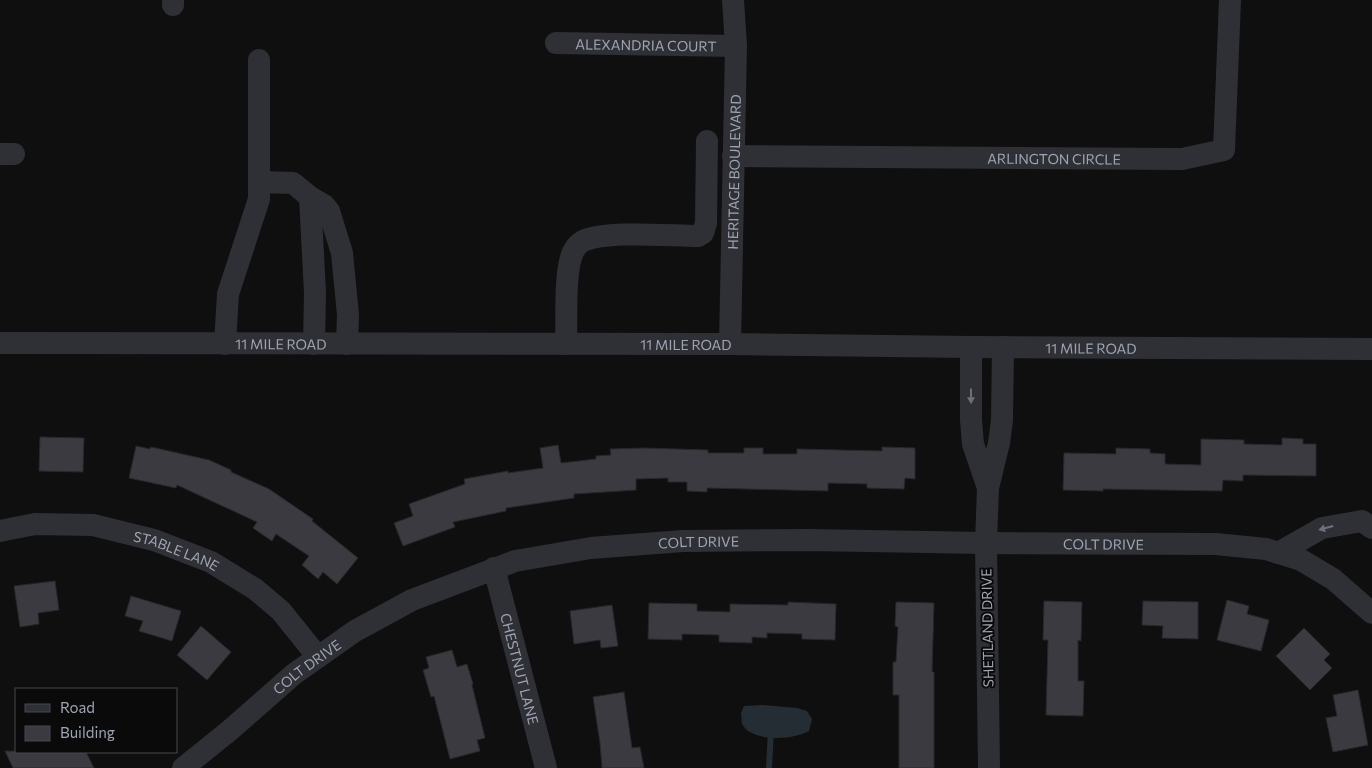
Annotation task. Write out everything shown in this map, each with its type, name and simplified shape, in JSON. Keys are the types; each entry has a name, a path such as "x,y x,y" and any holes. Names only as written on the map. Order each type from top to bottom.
{"street":[{"name":"HERITAGE BOULEVARD","path":"730,344 736,46 733,0"},
{"name":"ARLINGTON CIRCLE","path":"733,156 1182,159 1224,150 1230,0"},
{"name":"ALEXANDRIA COURT","path":"556,43 736,46"},
{"path":"225,344 228,294 259,199 259,60"},
{"path":"566,344 568,270 574,251 579,244 597,238 626,235 698,236 703,233 706,223 707,142"},
{"path":"260,182 293,183 324,205 329,211 342,253 348,315 347,344"},
{"path":"310,196 315,293 314,344"},
{"name":"11 MILE ROAD","path":"0,343 730,344 971,348 1372,349"},
{"name":"SHETLAND DRIVE","path":"989,768 986,543 988,488 1000,443 1002,420 1003,347"},
{"name":"SHETLAND DRIVE","path":"971,348 973,444 988,488"},
{"path":"1278,553 1322,528 1362,521 1372,528"},
{"name":"STABLE LANE","path":"0,531 35,524 93,525 154,540 210,562 255,590 281,611 318,657"},
{"name":"COLT DRIVE","path":"183,768 294,674 355,631 412,600 515,561 591,548 683,541 808,540 1215,544 1266,549 1301,560 1333,578 1372,613"},
{"name":"CHESTNUT LANE","path":"494,568 546,768"}],"shaded area":[{"path":"763,705 797,708 807,711 812,719 809,731 796,736 780,738 756,735 742,724 741,713 744,706"}],"building":[{"path":"40,437 84,438 83,472 39,471"},
{"path":"1282,438 1303,439 1303,444 1316,444 1316,476 1243,475 1243,481 1223,480 1222,491 1063,490 1064,453 1116,454 1116,448 1150,449 1150,453 1165,454 1165,464 1201,465 1201,439 1244,440 1244,444 1282,445"},
{"path":"558,445 561,463 596,459 596,456 611,455 610,449 644,448 708,450 708,453 744,453 744,448 763,448 763,454 797,454 797,449 882,451 882,447 915,448 915,479 905,478 904,489 867,488 867,484 828,483 828,491 707,488 707,492 687,491 687,482 668,482 668,478 636,479 636,490 574,494 574,498 506,508 506,511 453,522 455,527 403,546 394,523 413,516 409,504 465,484 464,479 508,471 508,473 543,468 540,448"},
{"path":"136,446 150,449 151,447 209,460 269,489 313,519 312,521 358,558 337,584 323,572 318,579 302,565 309,556 276,534 272,541 253,528 257,522 177,485 176,488 129,478"},
{"path":"55,581 59,610 38,613 39,624 20,627 14,586"},
{"path":"131,596 181,611 172,641 139,631 143,621 125,616"},
{"path":"1227,600 1249,606 1247,614 1269,620 1261,651 1217,640"},
{"path":"1044,601 1082,602 1081,641 1078,640 1078,681 1084,681 1083,716 1046,715 1048,640 1043,640"},
{"path":"1143,601 1198,602 1198,639 1162,638 1163,626 1142,625"},
{"path":"788,602 836,604 835,640 802,639 802,634 767,633 767,638 752,637 752,643 719,642 719,635 682,634 682,640 648,639 649,603 697,604 697,611 730,612 730,604 788,605"},
{"path":"896,602 934,603 932,672 934,672 934,768 899,768 899,695 893,695 893,662 896,662 898,627 895,626"},
{"path":"612,605 618,646 601,648 600,640 574,644 570,611"},
{"path":"201,626 231,652 207,680 177,655"},
{"path":"1304,628 1330,654 1324,660 1332,668 1310,690 1276,656"},
{"path":"452,650 457,667 467,664 485,738 477,740 480,751 450,759 434,696 431,697 423,670 429,668 426,657"},
{"path":"1358,690 1368,745 1333,752 1326,718 1337,716 1333,695"},
{"path":"624,692 632,748 640,747 644,768 602,768 593,697"},
{"path":"5,751 15,751 15,753 86,753 94,768 13,768"}],"waterway":[{"path":"769,768 771,730"}]}
